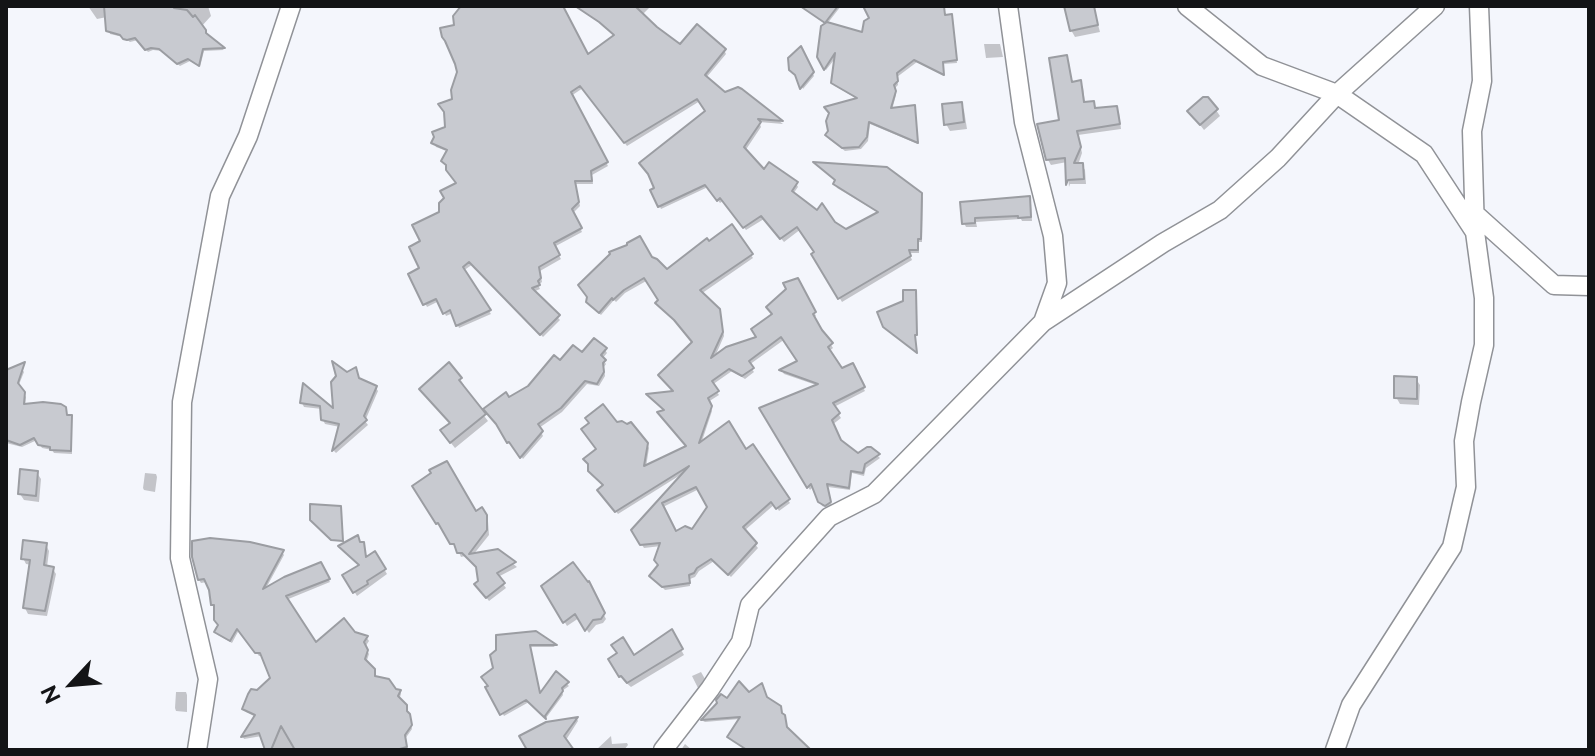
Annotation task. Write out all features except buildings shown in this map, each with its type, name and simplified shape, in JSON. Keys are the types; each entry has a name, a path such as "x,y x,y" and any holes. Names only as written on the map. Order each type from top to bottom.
{"street":[{"path":"197,750 208,679 180,558 182,402 220,196 248,136 291,6"},
{"path":"1008,6 1024,122 1053,236 1057,283 1043,322"},
{"path":"1187,6 1262,66 1337,94 1424,154 1475,223 1554,285 1589,286"},
{"path":"663,750 741,642 750,605 829,517 874,494 1043,322 1163,243 1220,210 1278,158 1337,94 1435,6"},
{"path":"1335,750 1351,705 1452,547 1466,487 1464,441 1484,345 1484,298 1475,223 1472,131 1482,81 1479,6"}]}
